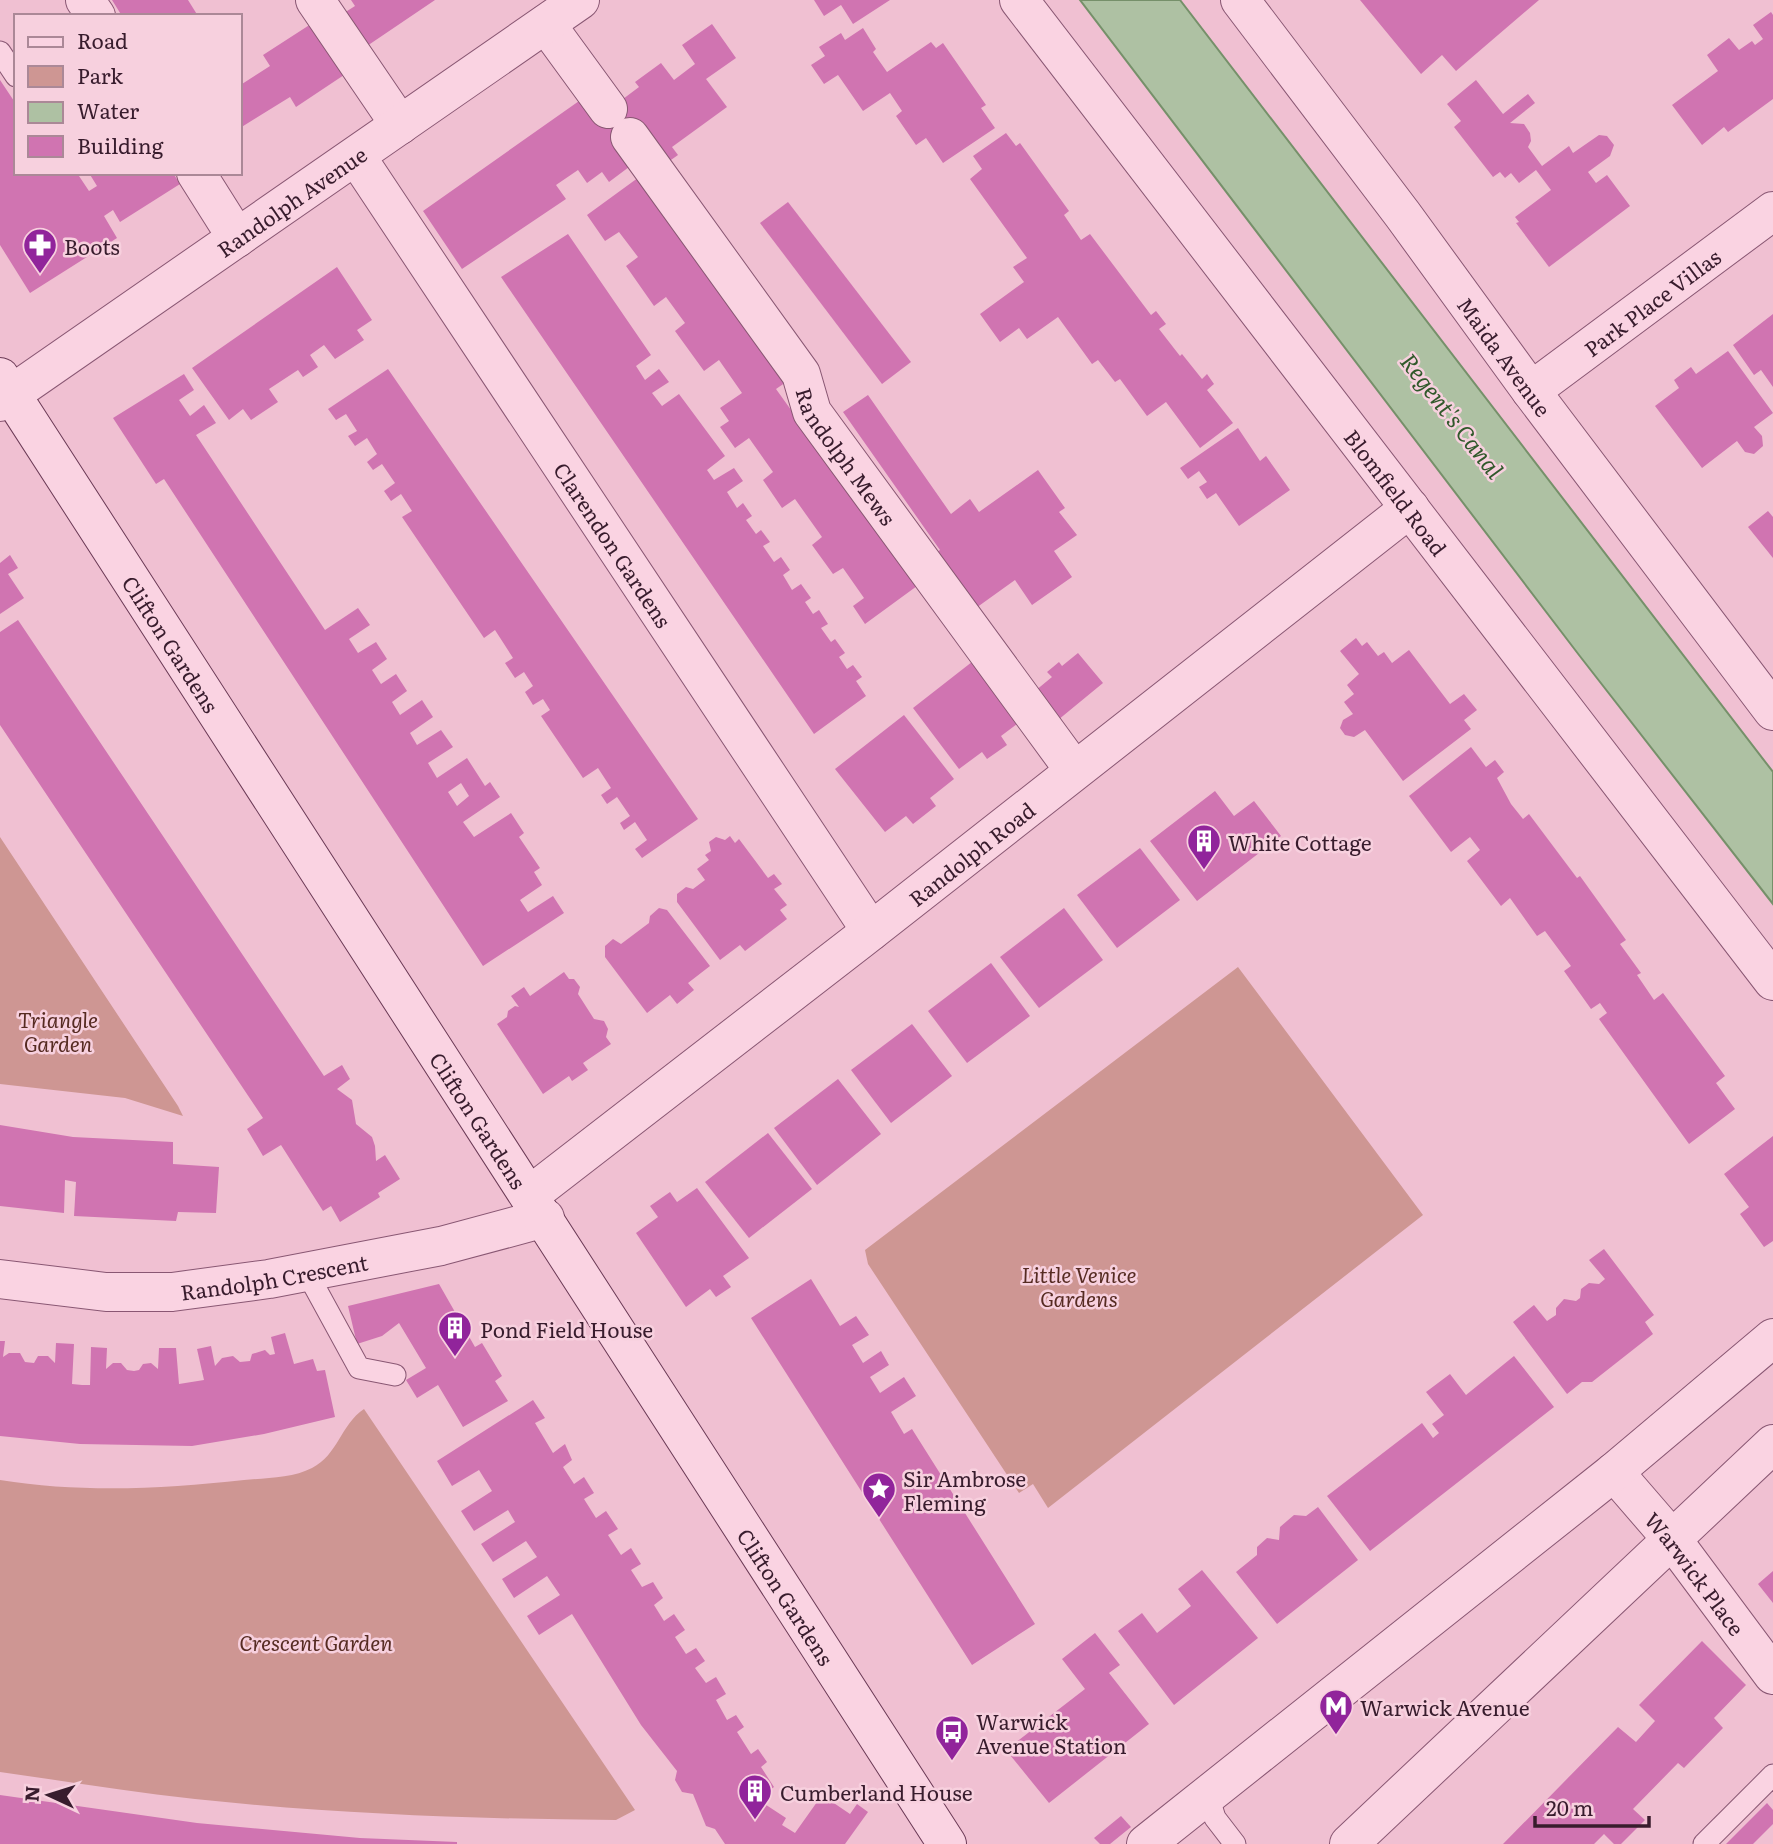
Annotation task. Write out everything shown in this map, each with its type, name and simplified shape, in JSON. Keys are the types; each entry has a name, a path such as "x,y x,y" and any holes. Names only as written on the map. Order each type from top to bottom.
{"street":[{"path":"315,0 400,125"},
{"name":"Blomfield Road","path":"1019,0 1773,981"},
{"name":"Maida Avenue","path":"1240,0 1773,711"},
{"name":"Randolph Avenue","path":"4,391 237,238 400,125 558,10"},
{"name":"Randolph Mews","path":"558,10 619,123 801,374 812,412 1074,770"},
{"name":"Clarendon Gardens","path":"356,156 871,931"},
{"path":"198,175 237,238"},
{"name":"Park Place Villas","path":"1531,391 1773,211"},
{"name":"Clifton Gardens","path":"4,391 537,1207 947,1844"},
{"name":"Randolph Road","path":"537,1207 871,931 1410,508"},
{"name":"Randolph Crescent","path":"0,1279 106,1292 172,1292 269,1279 440,1246 537,1207"},
{"path":"1151,1843 1614,1472 1773,1338"},
{"path":"1349,1844 1773,1444"},
{"name":"Warwick Place","path":"1614,1472 1671,1538 1773,1675"}],"lane":[{"path":"0,52 14,73"},
{"path":"306,1271 359,1368 395,1375"},
{"path":"1704,1844 1773,1775"},
{"path":"1208,1796 1215,1818 1235,1844"}],"green space":[{"name":"Triangle Garden","path":"0,837 183,1116 125,1098 0,1084"},
{"name":"Little Venice Gardens","path":"1238,967 1423,1215 1048,1508 1033,1484 1019,1493 868,1264 865,1250"},
{"name":"Crescent Garden","path":"364,1409 635,1810 616,1820 353,1812 195,1799 0,1772 0,1480 61,1487 122,1488 183,1486 288,1476 321,1462 356,1415"}],"water":[{"name":"Regent's Canal","path":"1080,0 1180,0 1773,772 1773,904 1579,655"}],"building":[{"path":"112,0 188,0 197,14 121,14"},
{"path":"351,0 435,0 367,46 344,13 355,6"},
{"path":"814,0 890,0 853,24 841,5 824,16"},
{"path":"1360,0 1539,0 1456,71 1442,55 1421,74"},
{"path":"1771,12 1773,99 1728,132 1724,127 1702,145 1672,105 1718,71 1707,55 1729,38 1739,50 1752,41 1755,45 1763,39 1753,25"},
{"path":"311,24 344,75 296,107 290,97 242,127 242,84 270,66 263,55"},
{"path":"712,24 736,58 706,79 727,107 672,147 678,155 661,167 637,161 609,182 602,172 587,183 578,170 556,185 566,199 462,269 423,211 589,94 615,105 639,87 635,82 661,63 674,80 695,64 682,45"},
{"path":"863,28 876,49 873,52 887,72 931,42 936,48 943,43 986,105 981,108 995,128 943,163 926,138 916,145 896,116 902,111 890,93 863,111 838,75 824,84 811,65 825,56 819,47 841,33 845,40"},
{"path":"0,80 14,101 14,175 78,175 89,191 97,186 90,175 174,175 180,184 120,222 113,210 104,216 117,238 30,293 0,245"},
{"path":"1476,80 1503,114 1528,94 1535,103 1510,123 1524,124 1530,133 1531,141 1528,147 1542,166 1569,146 1573,153 1599,135 1607,136 1614,145 1610,156 1588,172 1596,183 1607,175 1630,206 1549,267 1516,223 1519,222 1515,217 1551,190 1536,170 1519,183 1511,173 1505,178 1500,172 1493,177 1454,127 1461,121 1447,104"},
{"path":"1006,133 1016,146 1020,143 1069,211 1064,215 1081,240 1090,234 1151,315 1156,311 1166,324 1159,329 1180,356 1182,354 1202,379 1207,374 1214,384 1207,390 1233,423 1200,448 1166,402 1147,416 1120,379 1115,382 1098,360 1092,364 1058,317 1027,339 1019,328 1000,342 980,314 1024,282 1013,267 1027,258 970,179 982,169 973,156"},
{"path":"646,172 792,378 776,389 917,586 865,624 853,606 864,598 843,568 833,574 812,545 822,537 795,499 782,508 763,480 773,472 749,438 735,448 720,427 729,421 720,408 742,393 719,360 704,371 675,331 685,323 666,297 654,306 626,266 638,257 619,232 605,241 587,215"},
{"path":"788,202 911,362 882,384 760,223"},
{"path":"568,234 651,355 636,366 645,380 659,369 669,382 652,393 662,406 679,394 725,456 707,470 714,480 734,468 743,481 727,492 737,508 743,503 752,516 746,520 756,534 761,530 770,542 763,546 774,562 781,557 790,570 783,575 792,590 801,584 811,598 805,602 813,614 819,610 828,624 821,628 831,642 835,639 845,653 839,657 847,669 853,665 862,677 856,681 866,696 814,734 501,277"},
{"path":"337,267 372,320 357,330 364,340 335,359 324,345 310,355 318,367 303,377 298,370 269,389 278,402 251,420 243,409 229,420 192,368"},
{"path":"1773,314 1773,387 1761,370 1754,375 1733,345"},
{"path":"1728,351 1773,413 1754,427 1762,436 1763,446 1754,454 1745,452 1737,441 1702,468 1655,406 1679,388 1674,380 1691,367 1696,374"},
{"path":"388,369 698,819 642,858 635,849 647,840 635,822 624,830 620,823 630,816 617,797 607,804 601,795 611,788 598,768 583,778 541,716 550,710 543,699 533,705 525,692 533,686 524,672 515,678 505,663 513,658 495,630 484,638 402,517 412,511 401,494 391,501 384,491 395,483 382,464 373,470 367,462 377,454 367,438 355,446 348,436 357,431 346,414 336,420 328,409"},
{"path":"184,374 194,390 179,400 190,416 204,405 216,423 196,435 325,630 358,608 370,625 349,639 358,653 376,642 387,659 372,670 381,684 396,674 407,691 392,702 400,715 422,700 433,717 410,733 417,745 441,730 453,747 428,763 437,778 467,758 485,786 490,782 500,797 463,822 474,837 511,813 524,833 519,837 540,868 534,872 542,885 520,900 528,912 553,896 564,913 483,966 164,479 156,484 113,418","holes":["461,783 469,796 457,806 448,792"]},
{"path":"868,395 951,514 970,499 979,512 1038,470 1065,508 1059,512 1077,535 1054,551 1072,577 1032,605 1015,580 969,613 929,557 940,550 843,412"},
{"path":"1238,428 1260,461 1266,456 1290,490 1239,526 1216,493 1207,499 1199,487 1207,482 1199,471 1188,479 1180,468"},
{"path":"1768,511 1773,517 1773,558 1748,527"},
{"path":"10,555 18,568 8,574 24,598 0,614 0,563"},
{"path":"18,620 324,1076 342,1065 350,1079 337,1089 352,1100 356,1124 372,1137 376,1161 385,1155 400,1179 378,1193 380,1197 340,1222 331,1206 323,1211 281,1145 263,1156 247,1129 263,1118 0,725 0,632"},
{"path":"1356,638 1362,646 1367,642 1378,656 1384,652 1392,663 1409,650 1450,704 1464,694 1477,710 1464,720 1471,729 1403,781 1365,730 1354,737 1345,735 1340,728 1343,720 1353,714 1344,702 1354,694 1347,685 1359,674 1340,651"},
{"path":"1078,653 1103,683 1058,720 1035,691 1052,677 1047,672 1059,662 1062,666"},
{"path":"977,658 1025,718 1001,736 1007,745 987,759 982,752 959,769 913,708"},
{"path":"904,715 954,779 930,798 936,806 913,824 906,816 885,832 835,769"},
{"path":"1471,747 1486,767 1495,760 1504,772 1497,778 1511,804 1523,819 1529,814 1577,878 1580,876 1626,940 1620,944 1641,973 1637,975 1654,1000 1663,993 1725,1076 1716,1083 1735,1109 1689,1144 1599,1019 1607,1013 1600,1003 1591,1009 1564,971 1571,966 1545,931 1537,936 1510,898 1501,906 1467,861 1480,850 1470,837 1451,852 1409,796"},
{"name":"White Cottage","path":"1215,791 1234,816 1254,801 1281,836 1197,901 1150,841"},
{"path":"730,836 735,843 739,839 768,878 774,874 782,884 774,889 787,905 780,910 787,919 745,951 740,945 720,960 677,902 677,894 686,887 693,889 705,880 697,869 709,860 705,855 711,851 709,842 716,837 725,840"},
{"path":"1140,848 1180,900 1117,948 1077,895"},
{"path":"659,908 667,910 710,966 688,983 694,990 677,1004 670,995 647,1013 605,957 605,946 613,939 621,944 649,923 650,916"},
{"path":"1064,908 1103,960 1039,1008 1000,957"},
{"path":"991,963 1030,1016 967,1063 928,1011"},
{"path":"564,972 580,987 578,994 594,1019 604,1021 608,1029 606,1037 611,1044 583,1063 588,1070 572,1081 569,1076 543,1094 497,1024 507,1017 508,1011 515,1006 519,1007 511,996 524,987 530,996"},
{"path":"912,1024 952,1076 891,1123 851,1070"},
{"path":"838,1079 881,1134 817,1185 774,1128"},
{"path":"0,1125 73,1137 173,1142 173,1164 219,1167 216,1213 178,1212 176,1221 74,1216 76,1182 65,1180 64,1213 0,1206"},
{"path":"768,1133 812,1189 749,1238 705,1182"},
{"path":"1773,1136 1773,1241 1764,1247 1740,1214 1749,1207 1724,1174"},
{"path":"697,1188 749,1258 723,1276 731,1287 716,1297 710,1289 686,1307 636,1233 658,1217 650,1206 670,1192 677,1202"},
{"path":"1604,1249 1654,1315 1645,1322 1653,1334 1592,1382 1582,1382 1567,1394 1513,1322 1534,1305 1547,1321 1556,1315 1556,1308 1564,1299 1576,1301 1580,1298 1581,1289 1589,1283 1599,1284 1605,1279 1589,1260"},
{"path":"811,1279 840,1326 856,1316 869,1335 852,1345 863,1363 881,1351 889,1365 870,1377 880,1393 904,1377 916,1396 891,1412 904,1434 912,1429 1035,1624 972,1665 751,1318"},
{"name":"Pond Field House","path":"439,1284 475,1347 482,1343 502,1376 495,1381 508,1401 463,1427 438,1385 417,1398 406,1380 426,1368 399,1323 382,1336 357,1344 348,1306"},
{"path":"285,1333 294,1364 313,1359 317,1371 325,1370 335,1417 264,1434 192,1446 80,1444 0,1436 0,1341 5,1341 3,1357 9,1353 20,1353 25,1362 34,1363 38,1356 48,1356 55,1363 56,1343 74,1344 72,1384 82,1385 90,1385 91,1347 107,1348 106,1369 113,1363 121,1363 127,1370 134,1371 139,1370 143,1364 151,1363 158,1369 159,1348 176,1348 179,1384 204,1380 197,1349 211,1346 215,1366 222,1358 233,1356 240,1362 250,1361 252,1354 265,1350 270,1355 275,1354 271,1337"},
{"path":"1514,1356 1554,1407 1370,1551 1327,1496 1422,1423 1433,1438 1439,1433 1432,1424 1444,1415 1426,1392 1450,1374 1466,1395"},
{"path":"533,1400 545,1418 535,1423 553,1453 565,1444 572,1460 563,1467 574,1484 584,1477 594,1493 584,1499 596,1518 606,1511 618,1529 608,1535 621,1555 631,1548 641,1564 631,1570 642,1587 653,1582 663,1598 654,1605 664,1621 674,1614 685,1630 675,1637 686,1654 696,1648 705,1661 695,1668 706,1683 716,1677 726,1694 716,1700 727,1720 736,1715 744,1727 737,1732 751,1754 758,1749 767,1762 761,1767 774,1787 757,1799 786,1818 782,1825 795,1833 822,1795 850,1814 857,1804 868,1812 845,1844 725,1844 715,1829 706,1826 693,1794 682,1792 675,1780 677,1771 641,1725 572,1614 539,1635 527,1616 560,1595 547,1576 514,1598 502,1579 537,1557 526,1541 493,1562 481,1544 515,1522 508,1510 474,1531 461,1511 492,1491 479,1470 452,1486 437,1461"},
{"path":"1318,1507 1358,1560 1277,1624 1236,1572 1257,1555 1257,1547 1267,1538 1279,1540 1280,1527 1294,1515 1306,1516"},
{"path":"1202,1570 1258,1638 1174,1705 1118,1631 1142,1613 1157,1633 1191,1606 1178,1589"},
{"path":"1773,1571 1773,1603 1758,1584"},
{"path":"1095,1633 1120,1665 1109,1673 1149,1724 1049,1803 1006,1750 1085,1689 1062,1659"},
{"path":"1702,1641 1746,1685 1714,1718 1723,1728 1684,1768 1678,1763 1633,1809 1645,1820 1621,1844 1614,1844 1604,1834 1594,1844 1503,1844 1618,1727 1636,1742 1655,1721 1639,1705"},
{"path":"0,1795 197,1823 457,1844 0,1844"},
{"path":"1767,1803 1773,1810 1773,1824 1753,1844 1726,1844"},
{"path":"1121,1816 1131,1827 1110,1844 1100,1844 1094,1838"}],"place":[{"name":"Boots","path":"40,275"},
{"name":"White Cottage","path":"1204,871"},
{"name":"Pond Field House","path":"455,1358"},
{"name":"Sir Ambrose Fleming","path":"879,1519"},
{"name":"Warwick Avenue","path":"1336,1736"},
{"name":"Warwick Avenue Station","path":"952,1762"},
{"name":"Cumberland House","path":"755,1821"}]}
